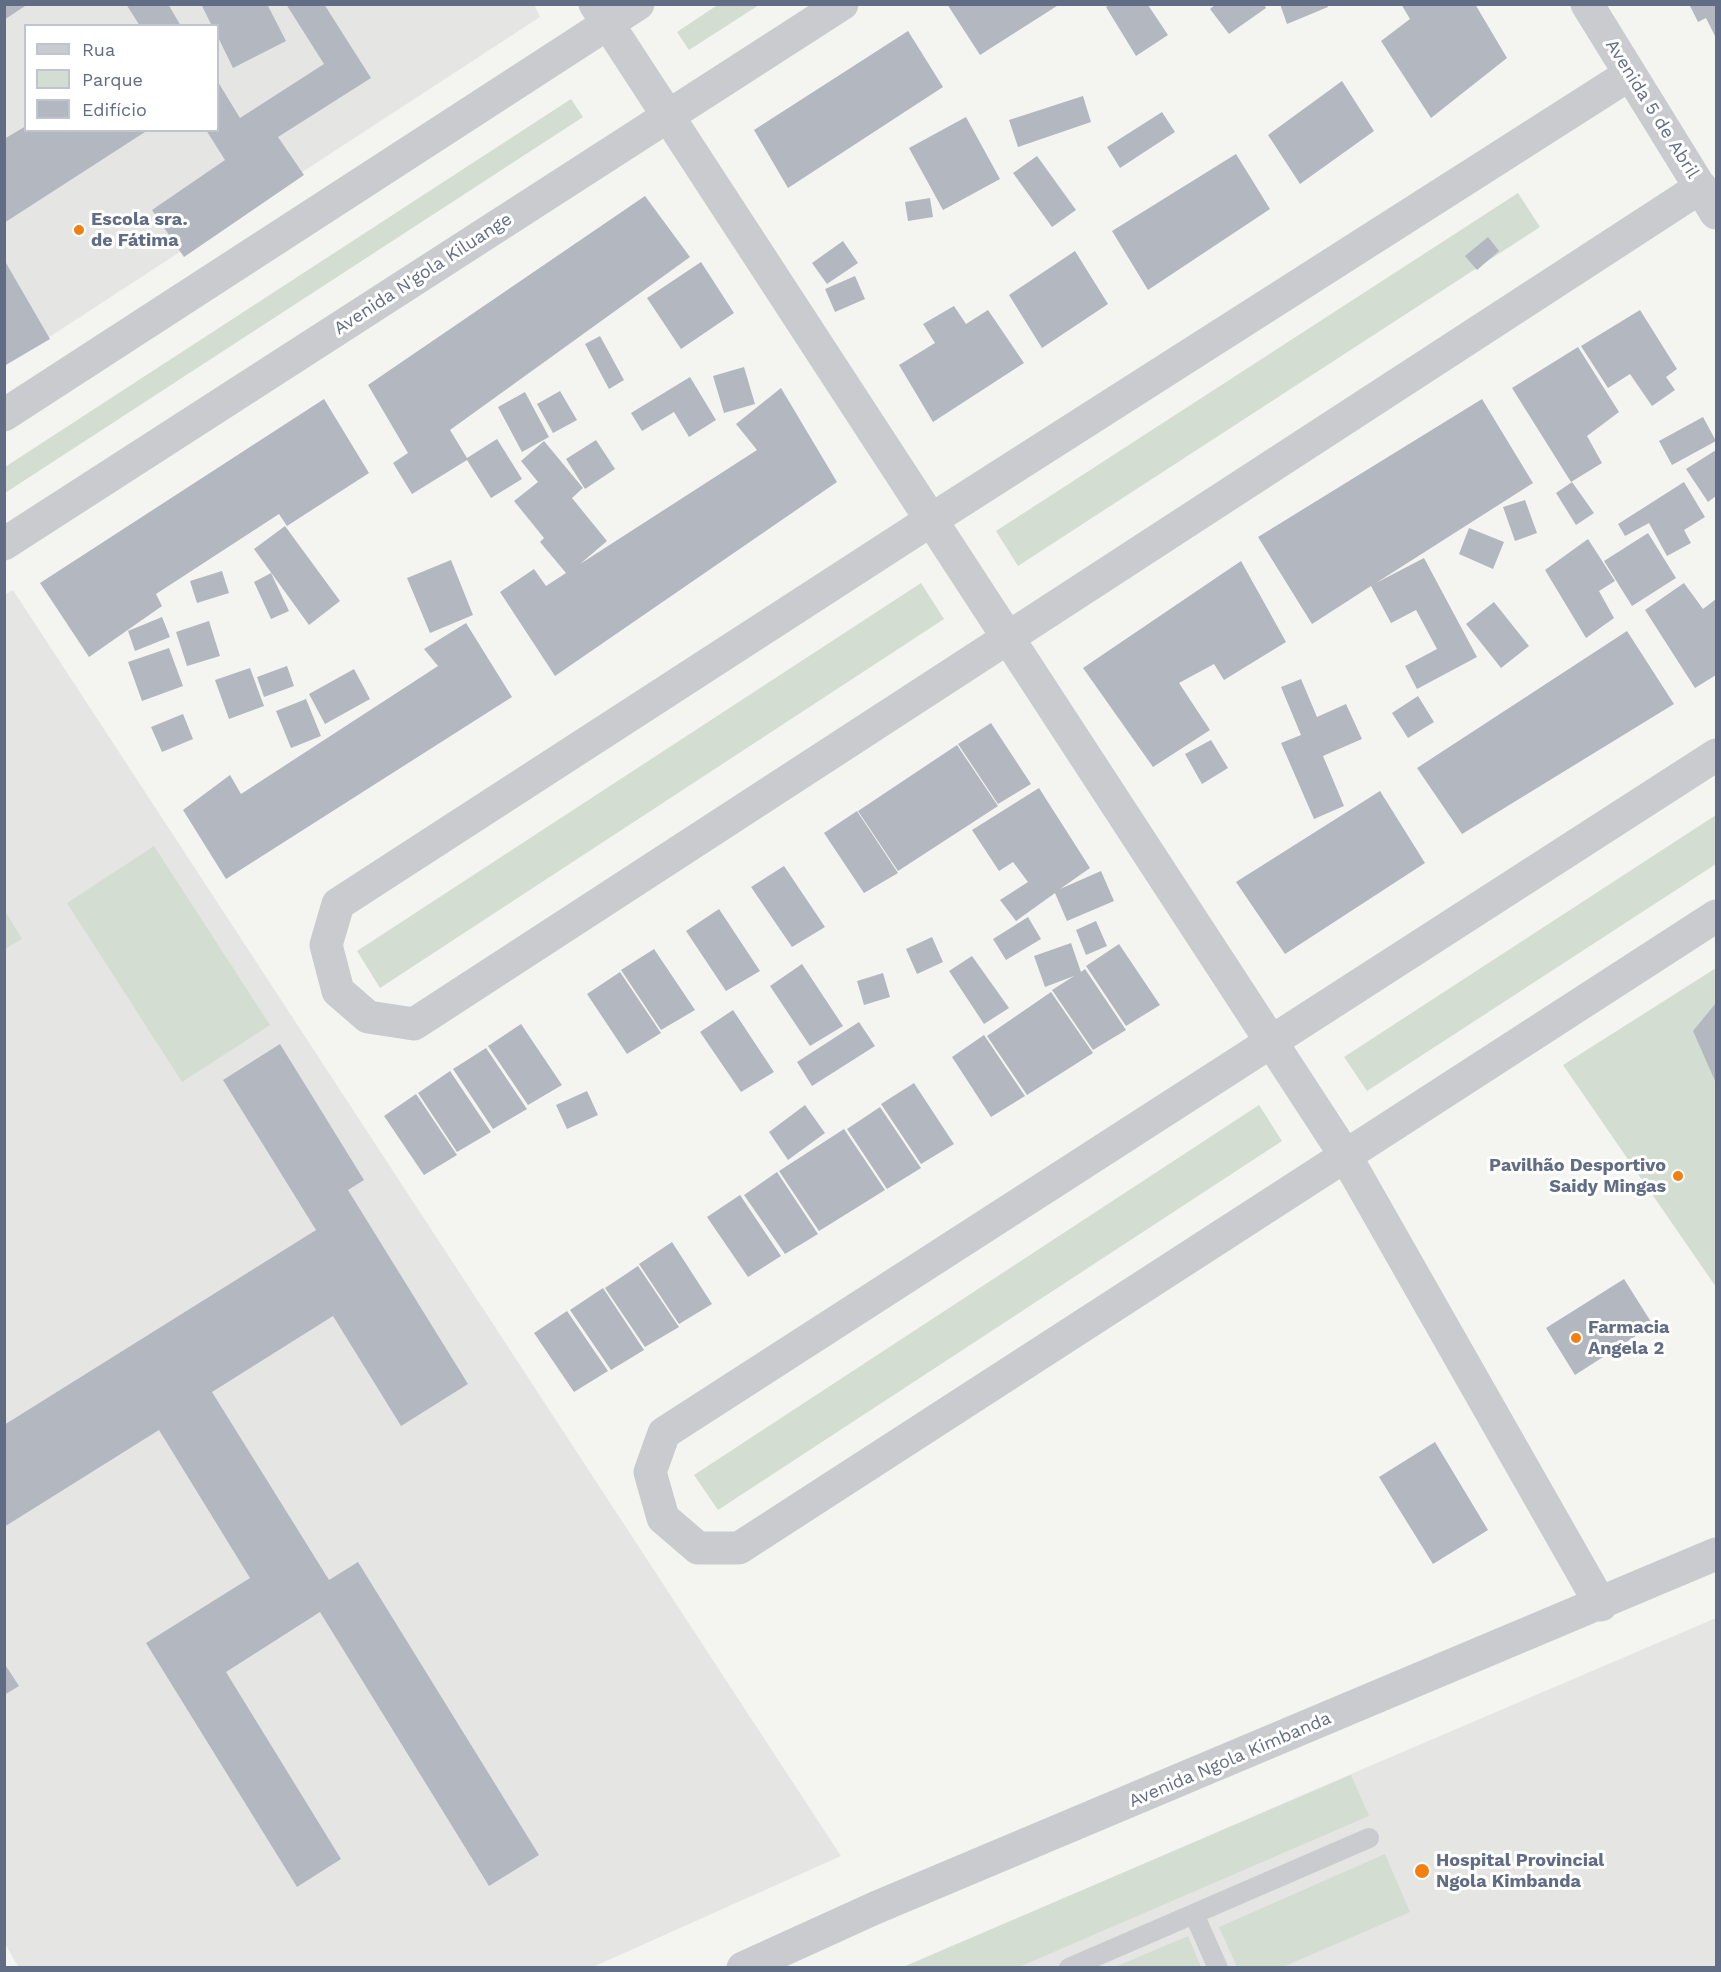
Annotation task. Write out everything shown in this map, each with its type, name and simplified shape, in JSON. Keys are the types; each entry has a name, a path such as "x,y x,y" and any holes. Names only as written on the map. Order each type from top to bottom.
{"street":[{"path":"4,415 601,14 638,4"},
{"name":"Avenida N'gola Kiluange","path":"4,544 842,4"},
{"name":"Avenida 5 de Abril","path":"1587,4 1708,200"},
{"path":"601,14 1345,1155 1601,1605"},
{"path":"1630,75 931,520 338,904 326,945 338,992 368,1017 414,1024 1007,637 1708,200"},
{"path":"1716,755 1270,1040 664,1433 650,1472 663,1518 698,1548 739,1548 1716,916"},
{"name":"Avenida Ngola Kimbanda","path":"743,1968 886,1904 1601,1605 1716,1554"}],"lane":[{"path":"1069,1968 1370,1838"},
{"path":"1194,1914 1218,1968"}],"shaded area":[{"name":"Escola sra. de Fátima","path":"534,4 540,17 5,366 4,5"},
{"path":"13,590 841,1856 593,1967 19,1968 5,1944 4,595"},
{"name":"Hospital Provincial Ngola Kimbanda","path":"1716,1618 1716,1967 903,1968 1351,1774"}],"green space":[{"path":"719,4 759,5 689,50 677,32"},
{"path":"571,99 583,117 5,493 5,467"},
{"path":"1518,193 1540,227 1018,566 996,531"},
{"path":"921,583 944,619 380,988 357,951"},
{"path":"1716,815 1716,864 1367,1091 1344,1057"},
{"path":"154,846 270,1025 182,1082 67,903"},
{"path":"5,911 22,939 4,949"},
{"name":"Pavilhão Desportivo Saidy Mingas","path":"1716,968 1716,1287 1563,1065"},
{"path":"1259,1105 1282,1141 718,1510 694,1475"},
{"path":"1351,1775 1369,1816 1019,1967 903,1967"},
{"path":"1385,1854 1410,1912 1283,1967 1237,1967 1219,1927"},
{"path":"1188,1936 1201,1967 1115,1967"}],"building":[{"path":"4,4 28,4 4,20"},
{"path":"126,4 168,4 180,24 139,24"},
{"path":"201,4 267,4 286,41 233,68 219,39 219,24 211,24"},
{"path":"286,4 324,4 371,78 278,137 304,175 184,257 152,210 225,160 207,132 219,132 219,84 240,118 324,64"},
{"path":"947,4 1060,4 980,55"},
{"path":"1216,4 1264,4 1266,8 1229,34 1210,9"},
{"path":"1280,4 1327,4 1328,7 1287,24"},
{"path":"1401,4 1475,4 1507,58 1431,118 1381,41 1410,19"},
{"path":"1689,4 1716,4 1716,38 1706,18 1698,22"},
{"path":"1110,5 1148,5 1168,35 1136,56 1106,7"},
{"path":"908,31 943,87 788,188 754,130"},
{"path":"1342,81 1374,131 1300,184 1268,135"},
{"path":"1083,96 1091,122 1018,147 1009,120"},
{"path":"1162,112 1175,132 1120,168 1107,147"},
{"path":"966,117 1000,179 943,210 909,148"},
{"path":"24,127 24,132 145,132 4,223 4,139"},
{"path":"1236,154 1270,209 1148,290 1112,231"},
{"path":"1037,156 1076,210 1052,227 1013,173"},
{"path":"645,196 690,257 450,430 467,458 497,439 522,479 491,498 467,460 412,494 393,463 408,453 368,385"},
{"path":"930,198 933,217 908,221 905,202"},
{"path":"1488,237 1499,251 1477,270 1465,256"},
{"path":"843,241 858,263 827,284 812,263"},
{"path":"1075,251 1108,304 1042,348 1009,295"},
{"path":"701,262 734,313 681,349 647,298"},
{"path":"6,263 50,339 4,366 4,264"},
{"path":"855,276 865,299 835,312 825,289"},
{"path":"954,306 966,324 988,310 1024,363 933,422 899,365 935,343 923,324"},
{"path":"1640,310 1677,369 1666,377 1675,390 1652,406 1630,374 1608,388 1581,346"},
{"path":"600,336 624,380 609,389 585,344"},
{"path":"1578,347 1619,412 1587,436 1602,463 1571,482 1512,388"},
{"path":"744,367 755,404 724,413 713,376"},
{"path":"690,377 716,420 689,437 674,412 642,431 631,413"},
{"path":"781,388 837,482 555,676 500,592 534,569 546,586 566,573 540,542 544,538 514,501 538,482 521,461 544,441 583,488 572,498 607,541 580,564 757,450 736,424"},
{"path":"560,391 577,420 553,433 537,404"},
{"path":"525,392 549,437 522,452 498,407"},
{"path":"324,399 369,473 287,526 279,514 156,594 162,606 89,657 40,583"},
{"path":"1482,399 1533,483 1376,583 1424,558 1477,657 1417,689 1405,666 1437,649 1416,610 1391,623 1371,586 1312,624 1258,537"},
{"path":"1703,417 1716,441 1672,465 1659,441"},
{"path":"596,440 615,469 585,489 566,459"},
{"path":"1716,450 1716,496 1708,502 1686,469"},
{"path":"1572,482 1594,513 1576,525 1556,493"},
{"path":"1684,482 1705,517 1684,530 1691,543 1667,556 1649,523 1625,536 1618,524"},
{"path":"1525,500 1537,533 1515,541 1503,507"},
{"path":"285,526 340,601 309,625 254,549"},
{"path":"1469,528 1504,542 1493,569 1459,554"},
{"path":"1648,533 1676,578 1632,606 1604,561"},
{"path":"1588,539 1615,581 1599,591 1614,618 1586,638 1545,570"},
{"path":"451,560 473,615 430,633 407,578"},
{"path":"1241,561 1286,642 1224,680 1214,664 1179,683 1210,730 1153,767 1083,668"},
{"path":"222,571 229,593 197,603 190,581"},
{"path":"271,573 289,611 271,619 254,582"},
{"path":"1684,583 1703,609 1716,599 1716,675 1695,688 1645,610"},
{"path":"1494,602 1529,646 1501,668 1466,624"},
{"path":"162,617 170,637 135,651 128,631"},
{"path":"209,621 220,656 187,666 176,632"},
{"path":"466,623 512,697 226,879 183,810 230,775 241,794 438,666 424,649"},
{"path":"1627,631 1674,704 1462,834 1417,768"},
{"path":"169,648 183,686 142,701 128,662"},
{"path":"287,666 294,686 264,697 257,677"},
{"path":"250,668 264,706 229,719 215,680"},
{"path":"354,669 370,699 325,724 309,694"},
{"path":"1301,679 1317,717 1346,704 1362,739 1323,756 1344,806 1314,819 1281,743 1301,735 1281,687"},
{"path":"1418,696 1434,722 1408,738 1392,713"},
{"path":"306,699 321,736 291,748 276,711"},
{"path":"183,714 193,739 162,752 151,727"},
{"path":"991,723 1031,784 998,804 958,744"},
{"path":"1211,740 1228,768 1202,784 1185,754"},
{"path":"957,745 998,806 898,871 858,811"},
{"path":"1039,788 1090,868 1060,889 1101,871 1114,901 1067,921 1055,893 1016,921 1000,900 1028,882 1013,862 999,871 972,830"},
{"path":"1380,791 1425,863 1285,954 1236,882"},
{"path":"857,811 898,873 864,893 824,833"},
{"path":"784,866 825,927 792,947 751,887"},
{"path":"719,909 760,971 726,991 686,931"},
{"path":"1028,917 1041,939 1006,960 993,939"},
{"path":"1096,921 1107,946 1086,955 1076,930"},
{"path":"932,937 943,962 917,974 906,949"},
{"path":"1071,943 1081,972 1085,969 1126,1030 1093,1050 1052,990 1074,976 1045,987 1034,956"},
{"path":"1119,944 1160,1005 1126,1026 1086,966"},
{"path":"654,949 695,1010 661,1030 621,970"},
{"path":"972,956 1009,1008 984,1024 949,971"},
{"path":"802,964 843,1026 810,1046 770,986"},
{"path":"620,972 661,1033 627,1054 587,994"},
{"path":"883,973 890,997 864,1005 857,981"},
{"path":"1051,992 1093,1053 1027,1095 987,1036"},
{"path":"1716,1003 1716,1083 1693,1031"},
{"path":"733,1010 774,1072 741,1092 700,1032"},
{"path":"859,1022 875,1046 812,1086 797,1062"},
{"path":"521,1024 562,1085 528,1105 488,1046"},
{"path":"984,1035 1025,1096 991,1117 952,1057"},
{"path":"280,1044 364,1180 348,1190 468,1384 401,1426 333,1316 212,1392 329,1580 358,1562 539,1855 489,1886 320,1612 226,1672 341,1859 297,1887 146,1643 250,1578 159,1430 4,1527 4,1425 316,1230 223,1080"},
{"path":"486,1048 527,1109 493,1129 453,1069"},
{"path":"450,1071 491,1132 457,1152 418,1093"},
{"path":"914,1083 954,1144 921,1164 881,1104"},
{"path":"587,1091 598,1115 567,1129 556,1105"},
{"path":"416,1094 457,1155 424,1175 384,1116"},
{"path":"805,1105 825,1133 788,1160 769,1132"},
{"path":"880,1107 921,1168 887,1189 847,1129"},
{"path":"844,1129 885,1190 819,1231 779,1171"},
{"path":"777,1172 818,1234 785,1254 744,1195"},
{"path":"740,1195 781,1256 748,1277 707,1217"},
{"path":"672,1242 712,1304 679,1324 639,1264"},
{"path":"638,1266 679,1327 645,1347 605,1288"},
{"path":"1624,1279 1653,1325 1575,1375 1546,1328"},
{"path":"603,1288 644,1350 611,1370 570,1310"},
{"path":"567,1311 608,1371 574,1392 534,1333"},
{"path":"1435,1442 1488,1530 1433,1564 1379,1477"},
{"path":"4,1663 19,1686 4,1695"}],"place":[{"name":"Escola sra. de Fátima","path":"79,230"},
{"name":"Pavilhão Desportivo Saidy Mingas","path":"1678,1176"},
{"name":"Farmacia Angela 2","path":"1576,1338"},
{"name":"Hospital Provincial Ngola Kimbanda","path":"1422,1871"}]}
